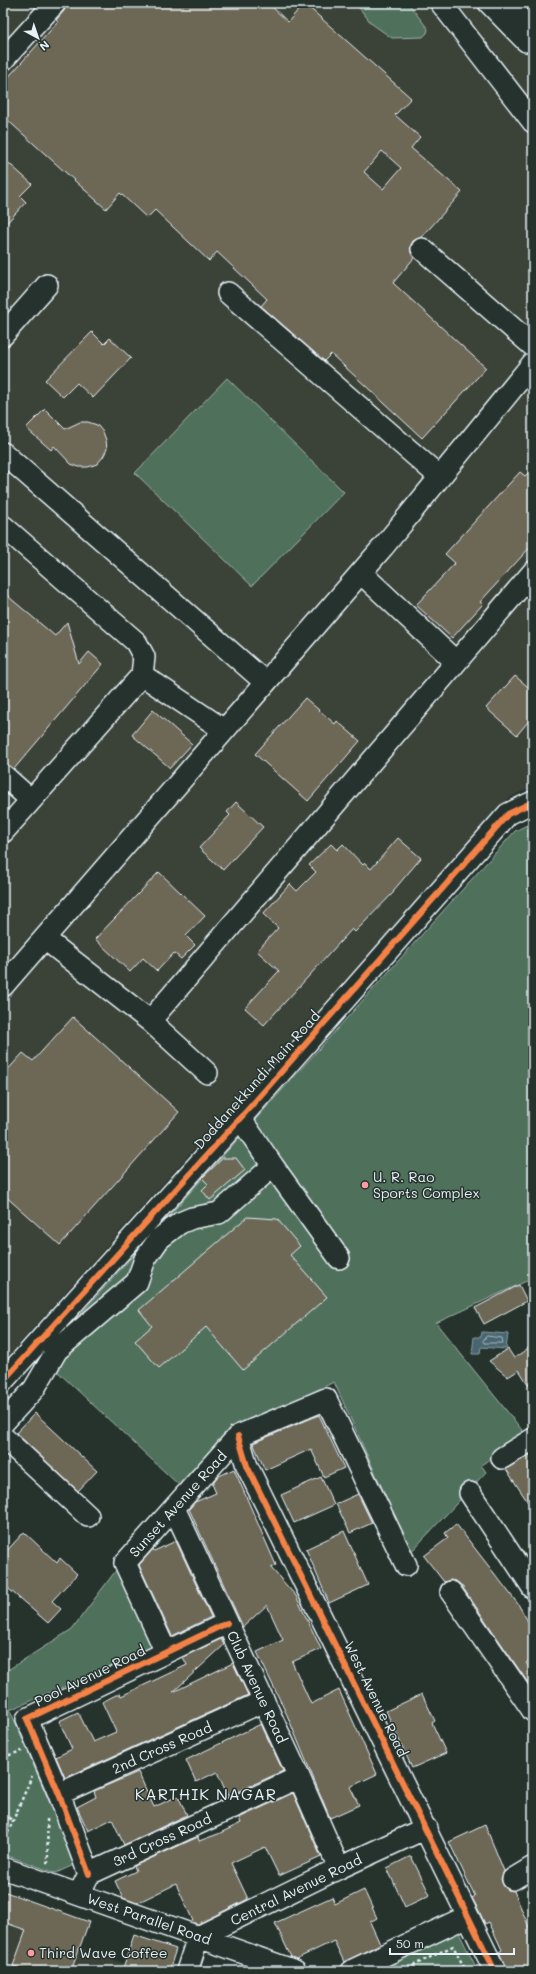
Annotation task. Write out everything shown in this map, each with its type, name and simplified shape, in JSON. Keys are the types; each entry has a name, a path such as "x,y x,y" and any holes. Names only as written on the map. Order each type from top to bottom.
{"street":[{"path":"3,60 55,3"},
{"path":"440,3 533,122"},
{"path":"489,3 529,45"},
{"path":"514,3 529,45"},
{"path":"422,249 533,346"},
{"path":"3,335 47,285"},
{"path":"228,293 440,477"},
{"path":"3,986 360,573 533,363"},
{"path":"3,453 265,682"},
{"path":"3,526 136,642 144,657 142,675 3,832"},
{"path":"150,1021 533,572"},
{"path":"360,573 456,662"},
{"path":"142,675 224,730"},
{"path":"3,775 31,800"},
{"name":"Doddanekkundi Main Road","path":"3,1381 240,1118 508,814 533,802"},
{"path":"45,939 150,1021 207,1073"},
{"path":"240,1118 339,1258"},
{"path":"3,1423 34,1389 57,1350 137,1282 145,1259 159,1239 180,1223 192,1218 219,1213 273,1166"},
{"name":"Sunset Avenue Road","path":"166,1652 125,1563 238,1436 326,1399 406,1565"},
{"name":"West Avenue Road","path":"238,1436 247,1466 495,1971"},
{"path":"3,1437 88,1516"},
{"path":"502,1458 533,1439"},
{"path":"470,1493 533,1588"},
{"name":"Club Avenue Road","path":"174,1508 300,1777 339,1868"},
{"path":"451,1592 533,1711"},
{"name":"Pool Avenue Road","path":"89,1874 59,1794 27,1719 227,1623"},
{"name":"2nd Cross Road","path":"59,1794 264,1701"},
{"name":"3rd Cross Road","path":"89,1874 300,1777"},
{"name":"Central Avenue Road","path":"198,1937 339,1868 426,1828"},
{"path":"513,1879 533,1867"},
{"name":"West Parallel Road","path":"3,1868 295,1971"},
{"path":"80,1895 89,1874"},
{"path":"351,1971 468,1916"},
{"path":"187,1971 198,1937"}],"path":[{"path":"3,1757 23,1750 27,1757"},
{"path":"3,1844 33,1772 36,1779"},
{"path":"40,1860 48,1862 47,1813"},
{"path":"3,1815 13,1820"},
{"path":"402,1971 453,1946 466,1971"}],"shaded area":[{"path":"3,3 533,3 533,786 509,798 3,1362"},
{"path":"3,1922 146,1971 18,1971 3,1966"}],"green space":[{"path":"355,3 408,3 428,29 427,33 423,37 392,38 372,24"},
{"path":"227,378 344,492 252,586 135,473"},
{"name":"U. R. Rao Sports Complex","path":"533,822 533,1278 436,1323 526,1435 481,1465 486,1472 411,1552 334,1382 225,1434 182,1488 42,1357 515,831"},
{"path":"120,1565 158,1646 10,1710 76,1864 56,1873 3,1854 3,1673 72,1629"},
{"path":"458,1931 478,1971 369,1971"}],"water":[{"path":"482,1332 508,1334 506,1349 481,1347 480,1354 472,1354 474,1337 481,1337"}],"building":[{"path":"67,3 268,3 288,22 304,3 411,98 395,115 420,137 411,148 462,192 422,237 413,241 410,247 414,258 393,283 486,368 422,438 331,354 324,361 261,306 267,299 217,252 209,261 155,210 147,218 120,193 106,209 3,116 3,83 58,22 56,20 64,11","holes":["382,151 401,168 383,189 364,172"]},
{"path":"3,158 32,184 20,196 26,202 3,227"},
{"path":"92,332 104,344 110,338 131,358 93,398 77,383 63,397 45,380"},
{"path":"45,409 65,429 80,422 88,422 97,425 103,432 107,449 97,464 88,467 79,467 71,464 54,446 51,450 26,428"},
{"path":"533,468 533,544 480,602 483,604 452,638 416,605 455,563 445,554 520,472 525,476"},
{"path":"3,592 55,636 67,622 79,664 89,652 103,664 14,769 3,763"},
{"path":"515,676 533,691 533,716 517,735 486,708"},
{"path":"305,698 335,724 337,721 360,741 308,801 255,754"},
{"path":"153,710 192,744 170,768 132,735"},
{"path":"236,802 263,827 223,870 199,848 230,815 227,812"},
{"path":"398,838 421,858 393,891 394,892 355,932 352,929 264,1025 245,1008 279,971 257,951 278,928 263,914 290,884 297,891 316,872 309,865 331,844 337,850 343,844 363,865 365,863 371,869"},
{"path":"159,872 205,916 186,936 195,945 181,959 174,953 157,971 143,958 130,972 95,939"},
{"path":"73,1017 179,1112 60,1245 3,1194 3,1075 23,1053 33,1061"},
{"path":"223,1158 236,1158 245,1170 210,1200 202,1190 208,1184 202,1178"},
{"path":"247,1217 277,1219 300,1246 290,1255 327,1297 243,1370 206,1327 159,1368 135,1341 152,1326 139,1310"},
{"path":"519,1285 527,1301 484,1324 475,1308"},
{"path":"533,1345 533,1392 519,1370 508,1377 489,1361 508,1349 514,1358"},
{"path":"35,1413 97,1471 78,1491 16,1433"},
{"path":"319,1415 344,1468 324,1477 311,1449 265,1470 253,1443"},
{"path":"533,1453 533,1510 506,1469"},
{"path":"234,1469 276,1565 271,1568 296,1596 321,1649 292,1662 311,1704 339,1690 377,1774 350,1787 359,1805 330,1818 287,1715 257,1652 283,1640 267,1605 243,1627 189,1509 195,1502 216,1493 212,1484 217,1477"},
{"path":"321,1477 334,1505 294,1523 281,1495"},
{"path":"358,1494 372,1523 350,1533 336,1504"},
{"path":"456,1524 518,1604 533,1630 533,1658 526,1663 533,1672 533,1690 461,1585 456,1581 450,1580 444,1582 424,1556 448,1538 445,1533"},
{"path":"344,1531 368,1585 329,1603 306,1549"},
{"path":"24,1532 57,1563 60,1558 77,1574 52,1601 61,1609 48,1623 3,1584 3,1555"},
{"path":"176,1541 211,1617 172,1636 139,1565 153,1549 154,1551"},
{"path":"221,1639 224,1645 173,1692 233,1663 248,1695 65,1778 56,1757 72,1749 59,1721 78,1712 93,1742 116,1732 102,1702 120,1693 121,1696 187,1665 183,1657"},
{"path":"422,1694 435,1721 432,1723 446,1753 412,1768 386,1711"},
{"path":"261,1724 283,1771 228,1796 217,1772 196,1782 186,1760"},
{"path":"138,1772 154,1807 178,1796 187,1815 124,1845 112,1819 88,1831 77,1807 96,1797 94,1791"},
{"path":"293,1793 321,1857 279,1876 265,1847 231,1863 248,1899 198,1924 194,1923 176,1884 137,1903 123,1898 115,1881 136,1871 134,1866 198,1837 199,1841 218,1834 241,1823 239,1818"},
{"path":"485,1825 504,1871 501,1879 503,1885 508,1890 514,1891 533,1937 533,1967 524,1971 507,1971 499,1952 502,1950 489,1922 485,1924 472,1898 475,1896 449,1842"},
{"path":"411,1856 430,1895 405,1907 387,1868"},
{"path":"364,1890 377,1918 370,1922 380,1944 344,1962 334,1941 296,1959 291,1957 275,1923 332,1897 335,1904"},
{"path":"3,1891 89,1922 71,1971 29,1971 13,1966 26,1930 3,1922"},
{"path":"134,1935 176,1949 169,1971 122,1971"}],"cycle path":[{"path":"3,1381 252,1105 508,814 533,802"},
{"path":"238,1436 247,1466 495,1971"},
{"path":"89,1874 59,1794 27,1719 227,1623"}],"place":[{"name":"U. R. Rao Sports Complex","path":"365,1185"},
{"name":"Third Wave Coffee","path":"31,1953"}],"district":[{"name":"KARTHIK NAGAR","path":"206,1794"}]}
